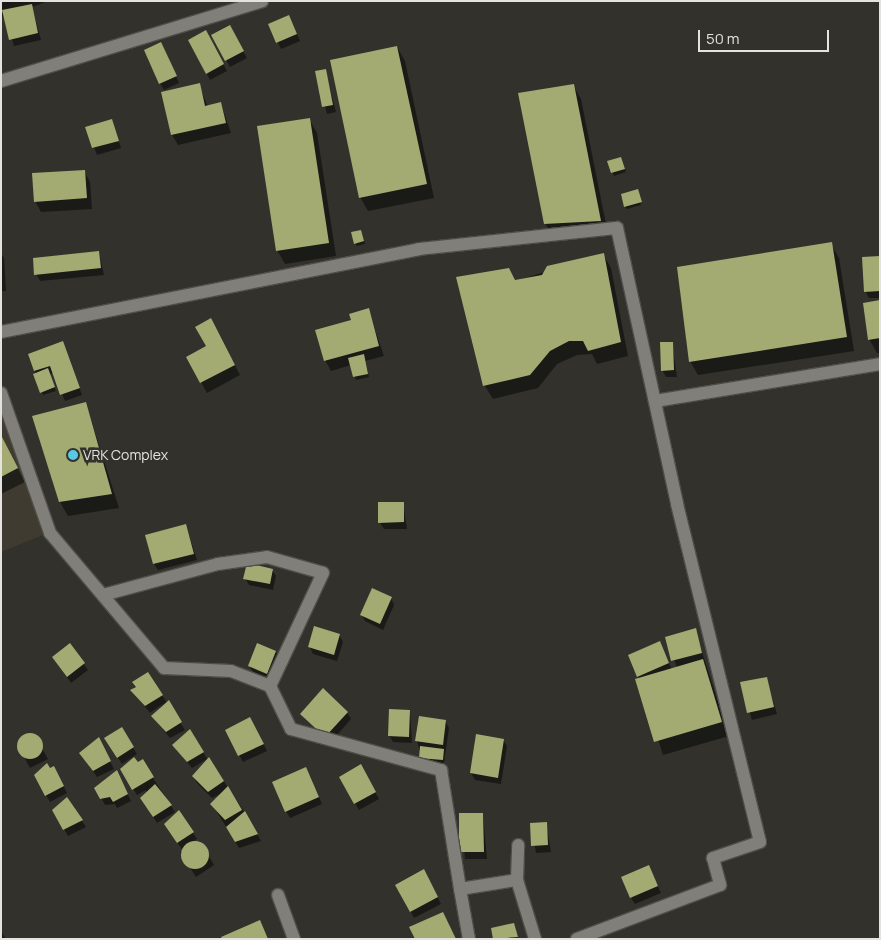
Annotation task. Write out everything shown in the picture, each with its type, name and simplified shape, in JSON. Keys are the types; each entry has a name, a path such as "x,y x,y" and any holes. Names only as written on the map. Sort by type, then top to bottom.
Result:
{"street":[{"path":"1,81 262,1"},
{"path":"1,332 420,249 617,228 654,400 760,842 713,858 720,885 577,939"},
{"path":"654,400 880,364"},
{"path":"1,393 50,533 164,668 231,671 270,686 291,729 441,770 469,939"},
{"path":"103,594 218,564 267,557 323,573 270,686"},
{"path":"518,845 517,880 535,939"},
{"path":"460,889 517,880"},
{"path":"278,895 294,939"}],"shaded area":[{"path":"1,403 43,535 1,552"}],"building":[{"path":"32,4 38,33 9,40 2,10"},
{"path":"289,15 297,34 276,43 268,24"},
{"path":"230,25 244,51 225,61 211,35"},
{"path":"206,30 224,64 206,74 188,40"},
{"path":"161,42 177,76 159,84 144,50"},
{"path":"397,46 427,184 359,198 330,60"},
{"path":"326,69 333,105 322,107 315,71"},
{"path":"200,83 205,106 221,102 226,123 171,135 161,92"},
{"path":"574,84 601,221 544,224 518,93"},
{"path":"310,118 329,243 276,251 257,126"},
{"path":"112,119 119,141 92,148 85,127"},
{"path":"621,157 625,169 611,173 607,161"},
{"path":"85,170 87,198 34,202 32,173"},
{"path":"638,189 642,202 624,207 621,194"},
{"path":"361,230 364,241 354,244 351,232"},
{"path":"832,242 847,337 689,362 677,267"},
{"path":"99,251 101,268 34,275 33,258"},
{"path":"604,253 621,342 588,351 583,341 569,341 550,351 530,375 483,386 456,277 509,268 515,280 542,275 547,266"},
{"path":"880,256 880,291 864,292 862,257"},
{"path":"880,300 880,338 868,340 863,303"},
{"path":"369,308 379,346 324,361 315,330 351,320 349,314"},
{"path":"211,318 235,365 200,383 186,357 206,346 195,327"},
{"path":"63,341 80,388 60,395 50,366 34,371 28,354"},
{"path":"660,342 673,342 674,370 661,371"},
{"path":"364,354 368,374 353,377 348,358"},
{"path":"48,368 55,387 40,393 33,374"},
{"name":"VRK Complex","path":"86,402 112,494 59,502 32,416"},
{"path":"1,435 18,468 1,477"},
{"path":"378,502 404,502 404,522 378,523"},
{"path":"186,524 194,554 153,564 145,535"},
{"path":"247,563 273,569 270,584 243,579"},
{"path":"372,588 392,597 380,624 360,615"},
{"path":"314,626 340,634 334,655 308,647"},
{"path":"696,628 702,653 671,661 665,637"},
{"path":"660,641 669,663 637,677 628,655"},
{"path":"70,643 85,663 67,677 52,657"},
{"path":"257,643 276,651 267,674 248,666"},
{"path":"703,659 722,722 654,742 635,679"},
{"path":"148,672 163,695 145,706 130,690 136,687 132,682"},
{"path":"767,677 774,707 747,713 740,682"},
{"path":"323,688 348,712 325,737 300,714"},
{"path":"169,700 182,722 166,732 151,716"},
{"path":"389,709 410,710 409,737 388,736"},
{"path":"419,716 446,720 443,745 415,741"},
{"path":"250,717 264,744 238,756 225,730"},
{"path":"122,727 134,747 117,758 104,738"},
{"path":"190,729 204,752 187,762 172,745"},
{"path":"30,733 39,737 43,746 39,755 30,759 21,755 17,746 21,737"},
{"path":"476,734 504,739 498,778 470,773"},
{"path":"99,737 111,761 93,771 79,753"},
{"path":"420,746 444,749 443,760 419,758"},
{"path":"134,757 138,762 143,759 154,777 132,790 120,769"},
{"path":"209,757 224,781 208,792 192,776"},
{"path":"47,763 50,768 54,766 64,786 45,796 34,775"},
{"path":"361,764 376,792 354,804 339,777"},
{"path":"306,767 319,797 285,812 272,782"},
{"path":"117,770 128,794 113,802 110,797 100,799 94,788"},
{"path":"155,784 172,805 153,817 140,798"},
{"path":"228,786 242,810 225,820 210,804"},
{"path":"67,797 83,820 63,830 52,810"},
{"path":"179,810 194,832 177,843 164,824"},
{"path":"245,811 258,834 235,842 226,827"},
{"path":"459,813 483,813 484,852 459,852"},
{"path":"547,822 548,845 531,846 530,823"},
{"path":"195,841 205,845 209,855 205,865 195,869 185,865 181,855 185,845"},
{"path":"649,865 658,886 630,898 621,877"},
{"path":"424,869 438,897 410,912 395,885"},
{"path":"443,912 456,939 415,939 409,927"},
{"path":"260,920 268,939 222,939 221,937"},
{"path":"514,923 518,937 493,939 491,928"}],"place":[{"name":"VRK Complex","path":"73,455"}]}
